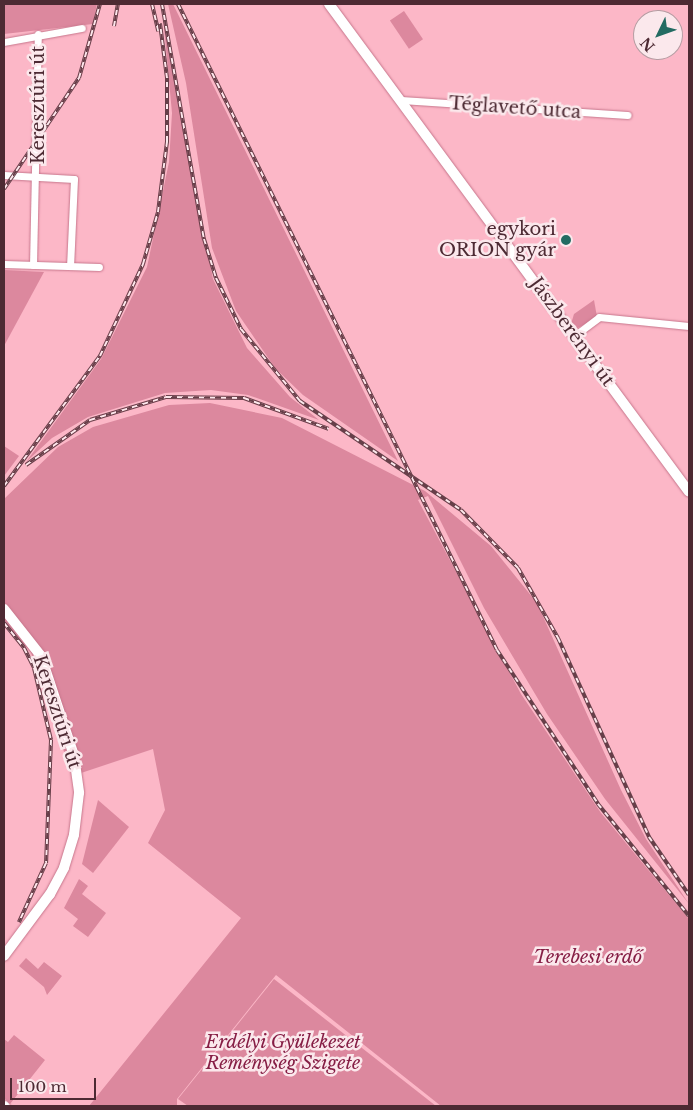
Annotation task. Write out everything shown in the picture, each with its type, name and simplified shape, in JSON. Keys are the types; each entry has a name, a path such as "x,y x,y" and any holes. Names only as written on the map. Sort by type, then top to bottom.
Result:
{"main road":[{"name":"Jászberényi út","path":"329,4 689,492"},
{"name":"Keresztúri út","path":"4,609 41,656 74,756 79,793 74,835 64,868 50,894 4,956"}],"street":[{"name":"Keresztúri út","path":"4,42 38,34 82,28"},
{"name":"Keresztúri út","path":"33,265 38,177 34,147 38,34"},
{"name":"Téglavető utca","path":"401,100 628,115"},
{"name":"Keresztúri út","path":"4,176 74,178 70,266"},
{"path":"4,264 99,267"},
{"path":"574,336 599,317 689,326"}],"green space":[{"path":"4,4 97,4 93,24 4,34"},
{"path":"168,4 173,4 398,461 303,395 275,368 236,311 212,248 186,83"},
{"path":"404,11 423,39 409,49 390,21"},
{"path":"163,17 213,279 247,348 290,397 319,420 248,395 211,390 165,393 88,417 52,438 26,462 101,359 147,267 169,162 172,113"},
{"path":"4,270 44,272 4,346"},
{"path":"594,300 597,317 576,329 571,324 574,314"},
{"name":"Terebesi erdő","path":"210,403 282,418 425,491 491,546 537,603 621,790 646,839 689,904 605,799 547,714 484,608 428,496 418,500 521,694 601,813 689,919 689,1106 441,1106 276,975 177,1099 177,1106 89,1106 241,918 148,843 165,810 153,749 72,776 31,652 4,623 4,499 58,447 93,427 169,405"},
{"path":"4,446 19,456 4,476"},
{"path":"98,800 129,827 93,873 82,864"},
{"path":"79,879 88,886 82,894 106,913 88,937 73,926 78,919 64,908"},
{"path":"26,958 38,969 44,962 62,976 47,995 44,987 19,966"},
{"name":"Erdélyi Gyülekezet Reménység Szigete","path":"274,979 436,1106 188,1106 178,1099"},
{"path":"14,1035 45,1060 10,1104 4,1098 4,1039 8,1042"}],"railway":[{"path":"4,189 79,78 100,4"},
{"path":"114,26 118,4"},
{"path":"152,4 158,31"},
{"path":"162,4 204,239 216,278 241,329 300,401 461,510 518,568 558,638 649,837 689,895"},
{"path":"178,4 497,650 598,804 689,916"},
{"path":"4,486 100,356 143,264 158,212 167,142 167,78 160,23"},
{"path":"26,465 90,420 166,397 244,398 329,429"},
{"path":"4,623 24,648 34,668 51,740 46,863 19,922"}],"place":[{"name":"egykori ORION gyár","path":"566,240"}]}
